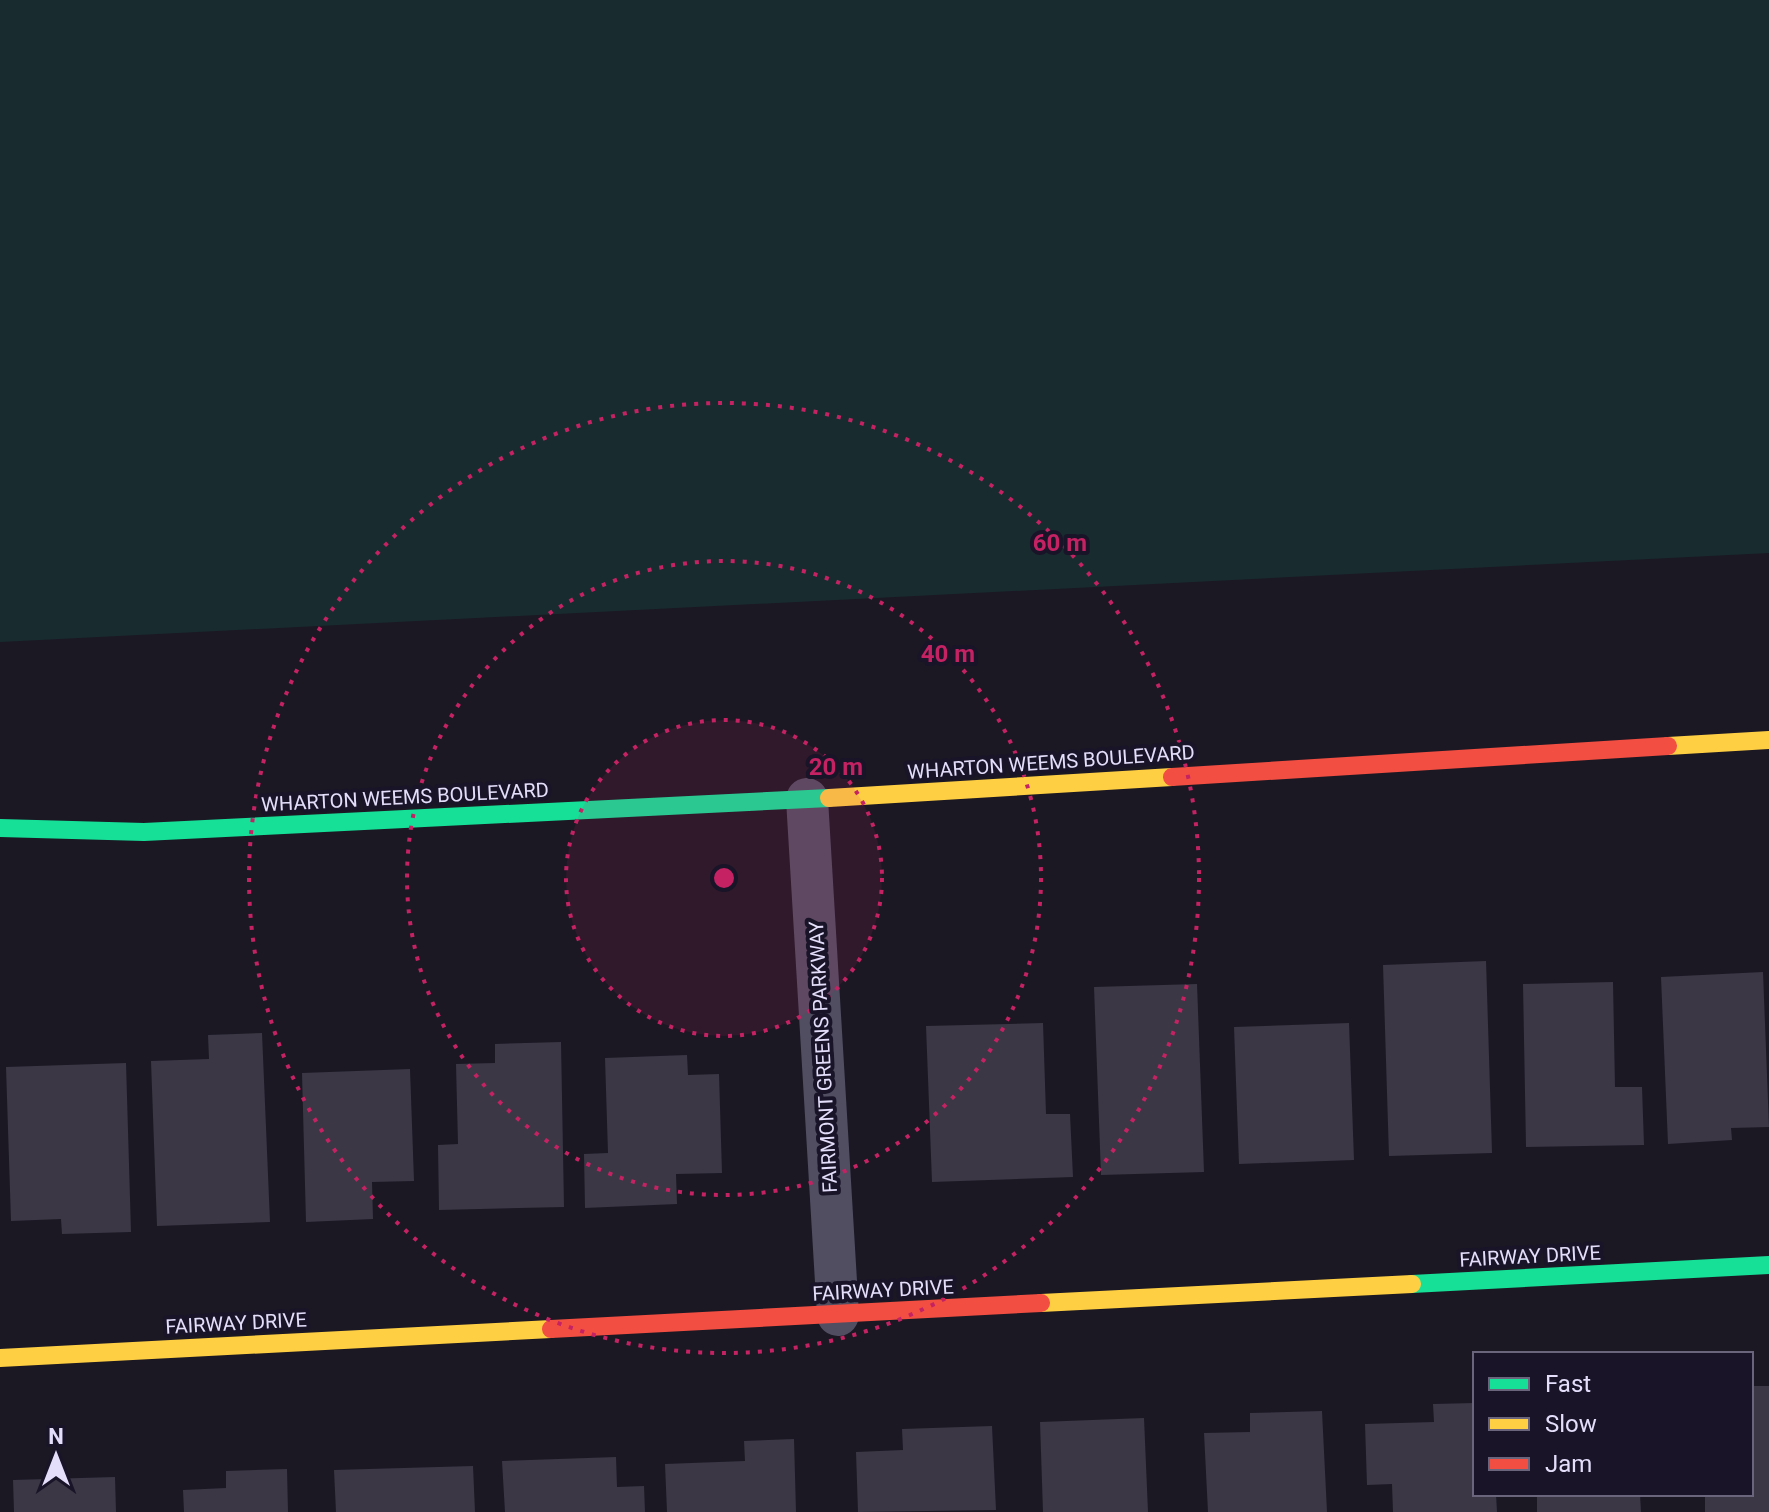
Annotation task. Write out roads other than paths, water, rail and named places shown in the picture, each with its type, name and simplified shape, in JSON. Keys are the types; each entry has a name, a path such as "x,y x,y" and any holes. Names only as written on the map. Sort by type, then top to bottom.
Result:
{"main road":[{"name":"WHARTON WEEMS BOULEVARD","path":"0,828 144,832 807,799 1769,740"},
{"name":"WHARTON WEEMS BOULEVARD","path":"29,849 144,832"},
{"name":"FAIRWAY DRIVE","path":"0,1358 1769,1265"}],"street":[{"name":"FAIRMONT GREENS PARKWAY","path":"807,799 838,1315"}]}
